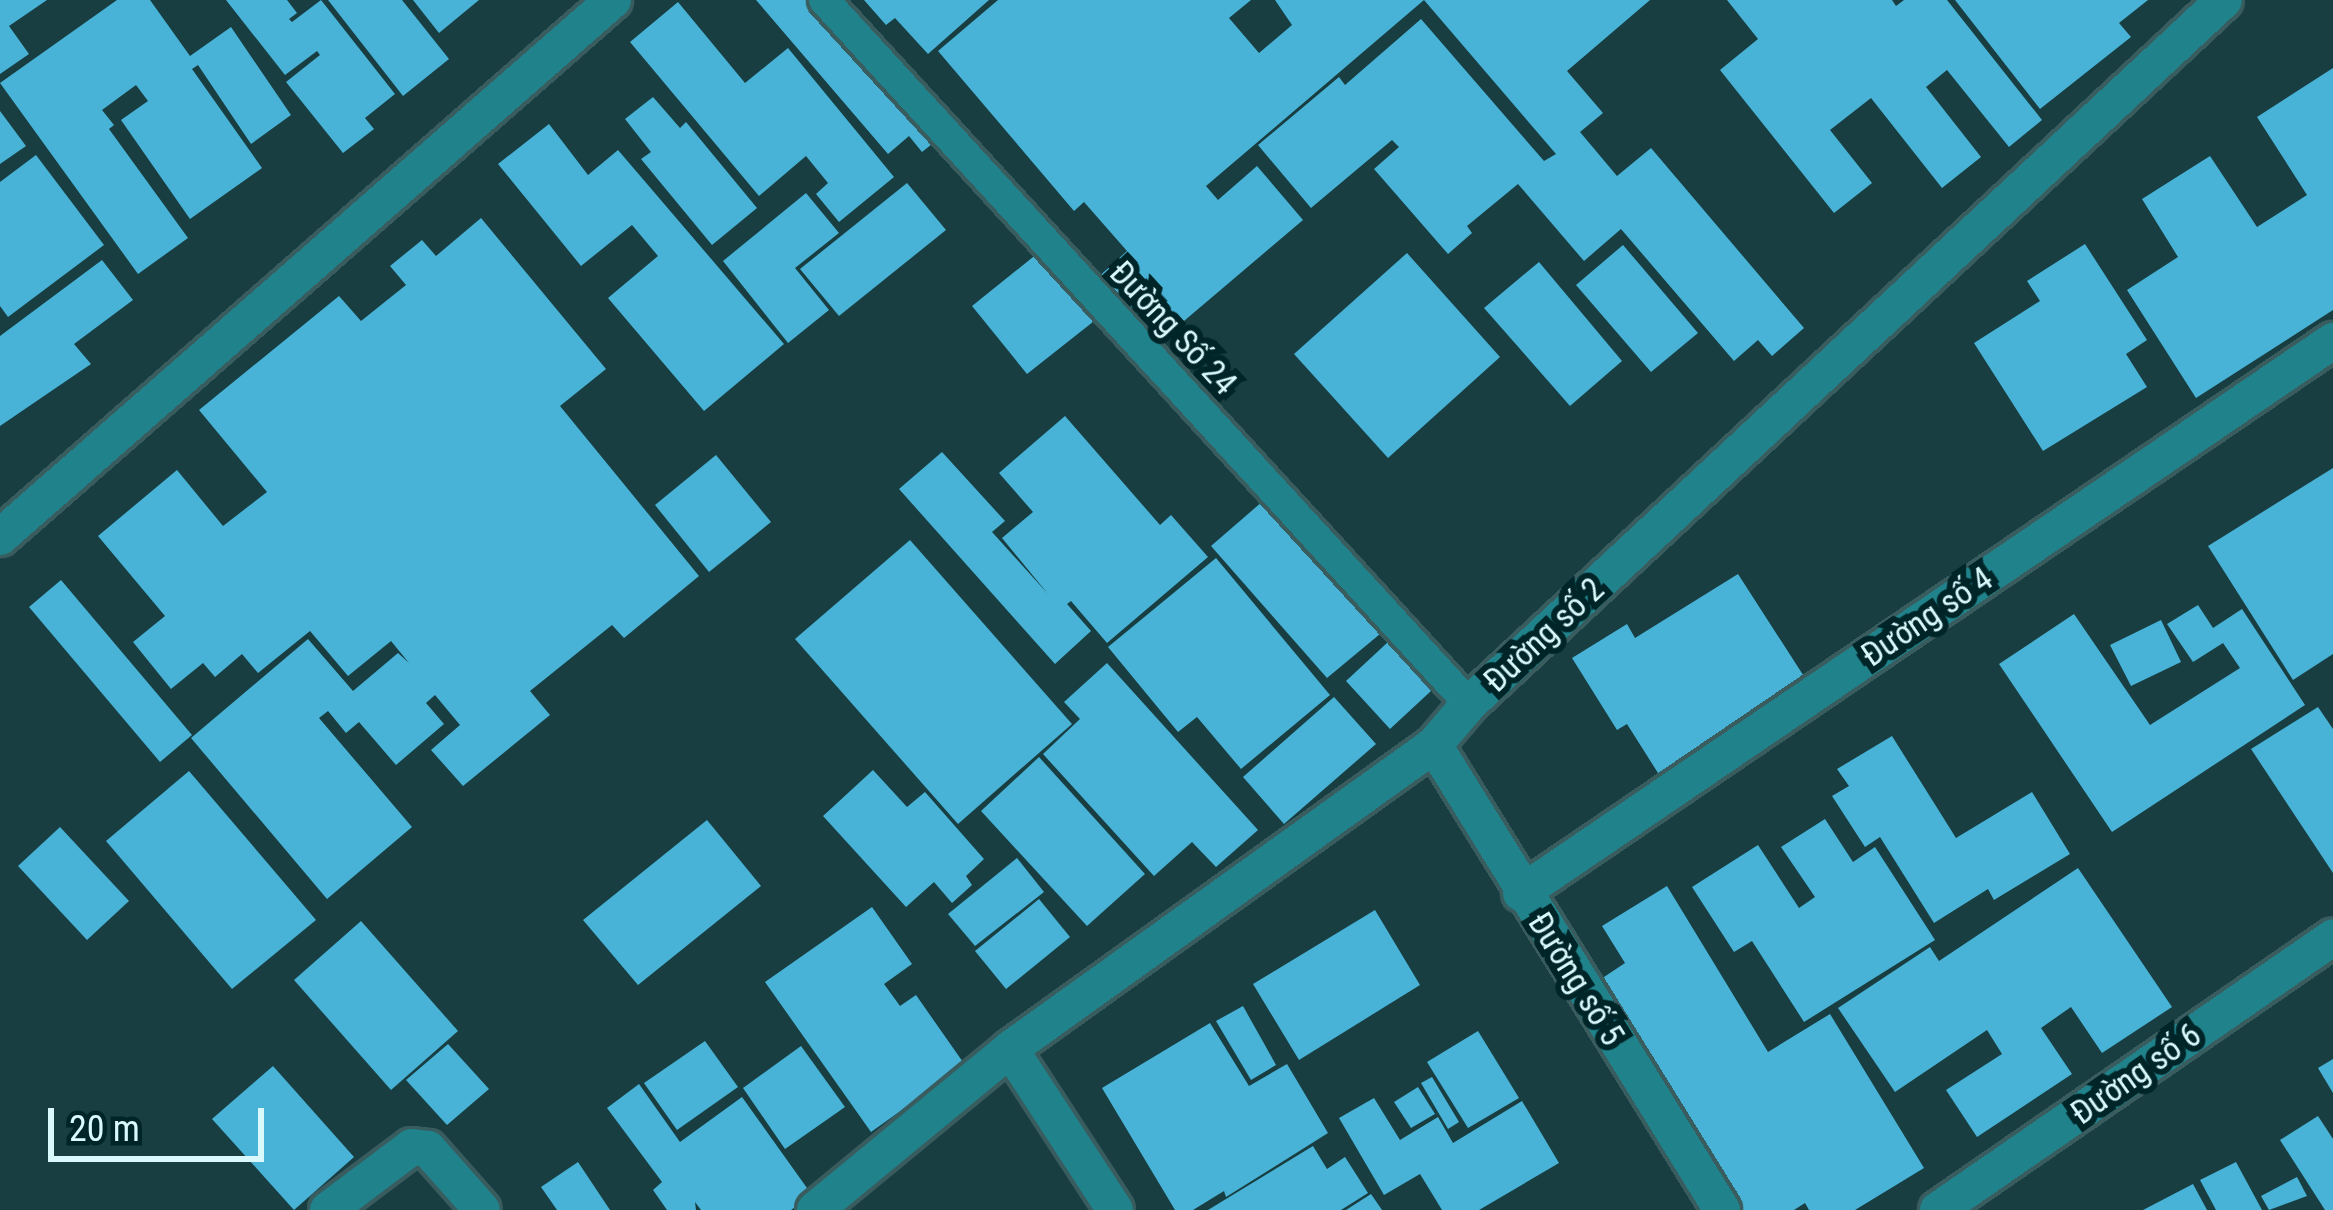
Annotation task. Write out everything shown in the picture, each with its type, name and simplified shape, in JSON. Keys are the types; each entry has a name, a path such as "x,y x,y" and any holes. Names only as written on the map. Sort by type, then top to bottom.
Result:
{"street":[{"path":"0,537 614,0"},
{"name":"Đường số 2","path":"815,1210 1010,1049 1434,745 1469,704 2224,0"},
{"name":"Đường số 4","path":"1521,892 2333,341"},
{"name":"Đường số 5","path":"1434,745 1722,1210"},
{"name":"Đường số 6","path":"1938,1210 2333,938"},
{"path":"1010,1049 1115,1210"},
{"path":"328,1210 412,1147 428,1149 482,1210"}],"lane":[{"name":"Đường Số 24","path":"824,0 1469,704"}],"building":[{"path":"0,0 47,0 9,26 29,54 0,74"},
{"path":"117,0 150,0 190,56 231,27 291,115 251,144 198,65 192,69 262,168 190,219 121,120 148,101 136,85 102,110 114,125 109,129 188,238 138,274 0,83"},
{"path":"226,0 287,0 297,13 289,19 292,22 321,0 395,94 365,118 374,129 343,153 286,82 320,55 317,51 285,75"},
{"path":"328,0 402,0 449,59 403,96"},
{"path":"413,0 479,0 439,33"},
{"path":"756,0 835,0 947,132 922,152 909,136 888,154"},
{"path":"864,0 989,0 928,54 895,18 886,25"},
{"path":"998,0 1251,0 1229,18 1259,53 1292,25 1275,0 1424,0 1206,186 1218,200 1257,166 1303,220 1151,349 1094,281 1127,251 1084,202 1074,211 938,51"},
{"path":"1424,0 1650,0 1567,71 1603,113 1580,132 1617,176 1651,148 1804,328 1772,356 1758,340 1734,361 1621,229 1584,261 1518,184 1467,226 1472,233 1448,254 1374,169 1399,147 1392,140 1311,208 1258,145 1339,77 1345,85 1421,19 1544,161 1556,154"},
{"path":"1727,0 1892,0 1896,6 1904,0 1947,0 2042,120 2009,147 1947,70 1926,87 1981,157 1942,188 1871,98 1830,130 1872,183 1834,213 1720,70 1758,39"},
{"path":"1955,0 2148,0 2119,23 2131,37 2040,109"},
{"path":"678,2 745,83 788,48 894,177 839,222 816,194 828,183 806,156 759,196 630,42"},
{"path":"2333,68 2333,310 2196,398 2127,290 2178,257 2142,199 2210,156 2257,227 2307,195 2257,117"},
{"path":"653,97 680,128 686,122 757,208 712,245 641,159 651,152 625,119"},
{"path":"0,111 26,146 0,164"},
{"path":"549,124 588,175 618,150 784,344 704,411 608,298 658,256 632,225 581,266 498,164"},
{"path":"36,155 104,245 8,317 0,306 0,182"},
{"path":"907,183 946,230 839,316 800,269"},
{"path":"806,193 839,233 795,268 829,310 788,343 723,261"},
{"path":"481,218 606,369 560,406 699,576 624,638 612,625 530,691 550,715 463,786 431,750 460,725 435,695 426,703 444,724 396,765 359,722 346,733 328,711 319,718 412,827 327,899 191,738 308,639 353,691 398,653 409,663 391,641 348,676 310,631 258,673 242,654 215,677 203,663 171,689 133,642 165,616 98,536 177,470 223,526 267,492 199,410 339,296 361,321 406,285 390,266 422,240 436,256"},
{"path":"2085,244 2147,340 2126,354 2147,387 2043,451 1974,343 2040,301 2027,281"},
{"path":"1048,245 1103,314 1027,374 972,306"},
{"path":"1623,245 1698,333 1651,372 1576,285"},
{"path":"1407,253 1500,357 1388,458 1294,354"},
{"path":"102,260 133,300 74,344 91,364 0,426 0,336"},
{"path":"1539,262 1622,361 1570,406 1484,308"},
{"path":"1065,416 1160,525 1171,515 1208,557 1107,643 1071,601 1067,604 1091,631 1055,664 899,489 942,452 1005,521 992,532 1048,594 1002,538 1033,512 999,473"},
{"path":"716,455 771,522 709,572 655,505"},
{"path":"2333,468 2333,654 2293,680 2208,546"},
{"path":"1263,501 1380,634 1327,678 1211,546"},
{"path":"910,540 1072,724 958,824 795,639"},
{"path":"1216,558 1330,695 1241,769 1197,717 1178,732 1108,647"},
{"path":"1738,574 1807,681 1658,773 1627,724 1617,730 1572,658 1627,624 1635,638"},
{"path":"61,580 192,735 160,762 29,607"},
{"path":"2198,605 2213,628 2242,609 2305,705 2112,832 1999,664 2074,614 2150,725 2240,668 2223,643 2193,662 2167,624"},
{"path":"2161,620 2181,662 2131,686 2110,645"},
{"path":"1388,642 1431,691 1390,729 1346,681"},
{"path":"1107,663 1258,830 1216,867 1192,842 1154,876 1043,754 1080,719 1064,702"},
{"path":"1334,697 1376,744 1284,824 1243,777"},
{"path":"2318,707 2333,729 2333,873 2251,749"},
{"path":"1892,736 1956,838 2032,792 2070,854 1994,900 1988,889 1934,923 1880,837 1865,847 1832,796 1849,786 1837,769"},
{"path":"1039,757 1145,874 1087,926 981,811"},
{"path":"873,770 907,807 925,792 984,859 966,876 972,885 952,903 934,882 906,907 823,816"},
{"path":"189,771 316,920 232,989 106,841"},
{"path":"1825,819 1853,862 1875,847 1935,940 1804,1022 1752,941 1734,952 1692,887 1758,845 1799,908 1815,897 1781,847"},
{"path":"707,820 761,886 638,985 583,920"},
{"path":"60,827 129,901 87,940 18,866"},
{"path":"1017,858 1044,892 975,946 948,914"},
{"path":"2078,868 2172,1007 2102,1053 2071,1007 2041,1028 2072,1074 1977,1137 1946,1090 2002,1054 1987,1030 1895,1092 1838,1008 1930,947 1939,961"},
{"path":"1667,886 1768,1052 1830,1014 1924,1168 1855,1210 1809,1210 1805,1203 1794,1210 1736,1210 1598,981 1625,963 1602,926"},
{"path":"1039,899 1070,937 1006,989 975,951"},
{"path":"872,907 912,964 884,984 900,1006 916,995 965,1065 871,1132 765,982"},
{"path":"1375,910 1420,985 1299,1060 1253,984"},
{"path":"361,921 458,1031 391,1090 294,980"},
{"path":"1243,1006 1276,1065 1251,1080 1216,1021"},
{"path":"1210,1023 1249,1086 1287,1064 1328,1133 1226,1197 1224,1191 1193,1210 1175,1210 1102,1088"},
{"path":"1478,1031 1519,1098 1468,1128 1427,1062"},
{"path":"705,1041 738,1087 677,1130 644,1083"},
{"path":"448,1044 489,1089 447,1125 406,1080"},
{"path":"801,1046 845,1107 785,1149 743,1088"},
{"path":"2333,1059 2333,1093 2318,1068"},
{"path":"273,1066 354,1157 294,1210 212,1119"},
{"path":"1432,1077 1459,1122 1448,1129 1421,1083"},
{"path":"639,1084 680,1142 742,1097 812,1195 791,1210 701,1210 695,1202 696,1210 667,1210 653,1190 662,1182 607,1108"},
{"path":"1418,1087 1435,1114 1411,1128 1394,1102"},
{"path":"1374,1098 1400,1140 1438,1117 1453,1143 1522,1101 1559,1163 1479,1210 1442,1210 1420,1174 1384,1195 1339,1118"},
{"path":"2318,1116 2333,1139 2333,1210 2325,1210 2280,1140"},
{"path":"1313,1146 1327,1169 1345,1157 1368,1193 1341,1210 1208,1210"},
{"path":"578,1162 610,1210 557,1210 541,1187"},
{"path":"2236,1162 2262,1210 2216,1210 2200,1180"},
{"path":"2297,1177 2307,1196 2269,1210 2261,1196"},
{"path":"2193,1184 2207,1210 2143,1210"},
{"path":"1371,1194 1382,1210 1346,1210"}]}
